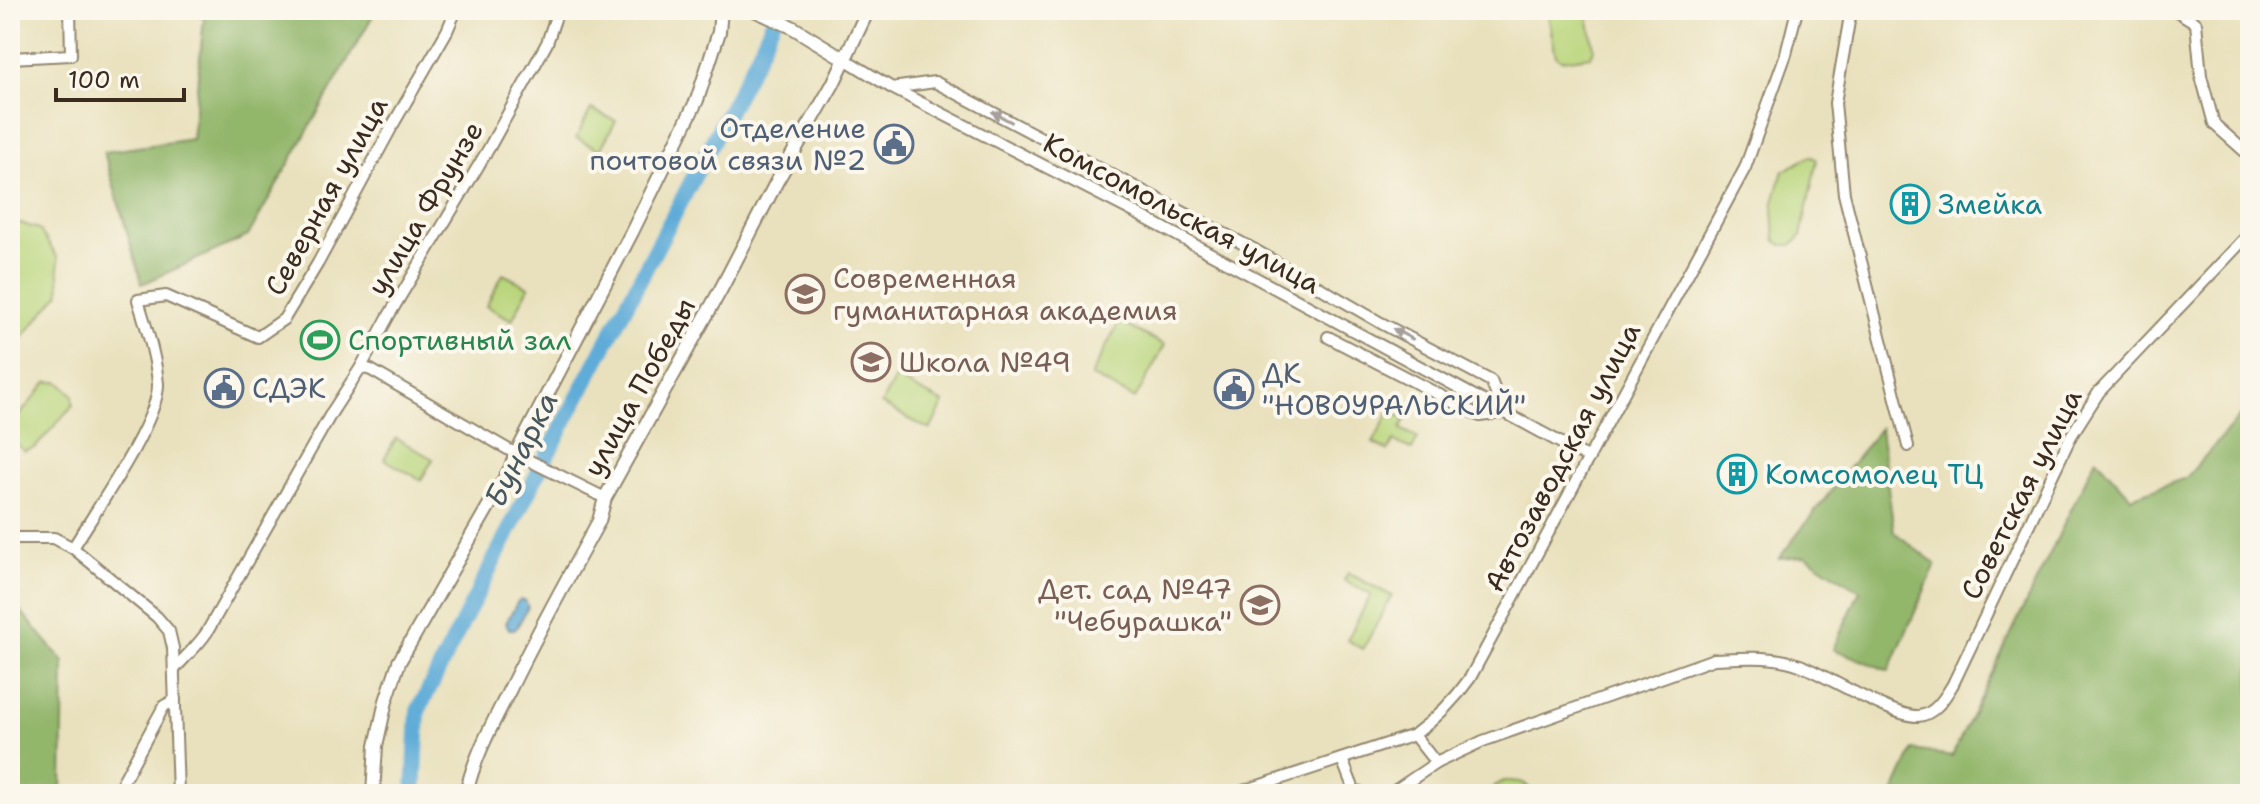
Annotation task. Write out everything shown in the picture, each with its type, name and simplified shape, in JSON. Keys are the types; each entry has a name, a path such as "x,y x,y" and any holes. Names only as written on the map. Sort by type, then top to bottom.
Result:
{"main road":[{"path":"373,794 376,746 399,662 510,469 631,234 697,100 719,32 721,10"},
{"name":"улица Победы","path":"466,794 484,741 529,649 599,521 605,498 833,84 868,10"},
{"name":"Комсомольская улица","path":"757,11 792,27 843,58"}],"street":[{"path":"10,58 71,55 70,10"},
{"name":"Северная улица","path":"73,548 137,443 154,408 158,385 138,300 166,296 258,337 284,319 318,263 456,10"},
{"name":"улица Фрунзе","path":"174,670 207,632 324,425 489,148 547,43 558,10"},
{"name":"Автозаводская улица","path":"1234,794 1414,735 1456,698 1470,678 1745,168 1786,54 1797,10"},
{"path":"1851,10 1835,103 1839,162 1844,194 1908,446"},
{"path":"1971,10 2033,10"},
{"path":"2175,10 2196,23 2201,76 2214,124 2250,156"},
{"name":"Комсомольская улица","path":"843,58 892,88 1132,211 1589,458"},
{"path":"892,88 935,82 1255,250 1381,323 1491,381 1504,413 1480,416 1328,337"},
{"name":"Советская улица","path":"1436,763 1483,741 1714,659 1754,657 1789,662 1897,711 1919,716 1929,712 1941,703 1953,684 2071,436 2099,392 2250,233"},
{"path":"361,367 379,374 516,454 605,498"},
{"path":"10,538 54,538 73,548 157,617 169,631 173,648 178,794"},
{"path":"173,648 186,655"},
{"path":"116,794 164,706 175,700"},
{"path":"1390,794 1436,763 1414,735"},
{"path":"1342,759 1355,792 1366,794"}],"green space":[{"path":"179,10 376,10 248,236 142,284 104,152 192,139 204,17"},
{"path":"1547,10 1587,10 1594,49 1591,56 1561,60 1556,56"},
{"path":"591,109 616,121 600,150 576,138"},
{"path":"1811,156 1817,160 1801,236 1792,245 1782,245 1775,240 1773,206 1783,171"},
{"path":"10,220 39,229 58,258 60,293 10,352"},
{"path":"503,274 529,287 512,320 486,306"},
{"path":"1119,322 1165,345 1135,399 1091,376"},
{"path":"895,378 944,403 930,430 881,404"},
{"path":"47,382 59,382 73,395 73,405 35,448 24,451 12,440 10,426"},
{"path":"2250,405 2250,794 1893,794 1913,750 1952,756 2096,458 2131,497 2186,478"},
{"path":"1390,411 1405,419 1401,429 1418,438 1412,450 1394,441 1388,451 1373,443"},
{"path":"1880,428 1894,532 1936,564 1889,671 1833,649 1860,591 1806,556 1779,558"},
{"path":"396,438 433,459 421,480 384,459"},
{"path":"1348,573 1392,596 1363,649 1347,640 1371,595 1344,580"},
{"path":"10,604 15,604 64,662 62,792 59,794 10,794"},
{"path":"1504,781 1524,784 1532,794 1488,794"}],"water":[{"path":"525,600 528,607 516,629 509,629 506,623 518,601"}],"waterway":[{"name":"Бунарка","path":"414,794 418,711 541,467 756,59 778,10"}],"place":[{"name":"Отделение почтовой связи №2","path":"894,144"},
{"name":"Змейка","path":"1910,204"},
{"name":"Современная гуманитарная академия","path":"805,294"},
{"name":"Спортивный зал","path":"320,340"},
{"name":"Школа №49","path":"871,362"},
{"name":"СДЭК","path":"224,388"},
{"name":"ДК \"НОВОУРАЛЬСКИЙ\"","path":"1234,389"},
{"name":"Комсомолец ТЦ","path":"1737,474"},
{"name":"Дет. сад №47 \"Чебурашка\"","path":"1260,605"}]}
